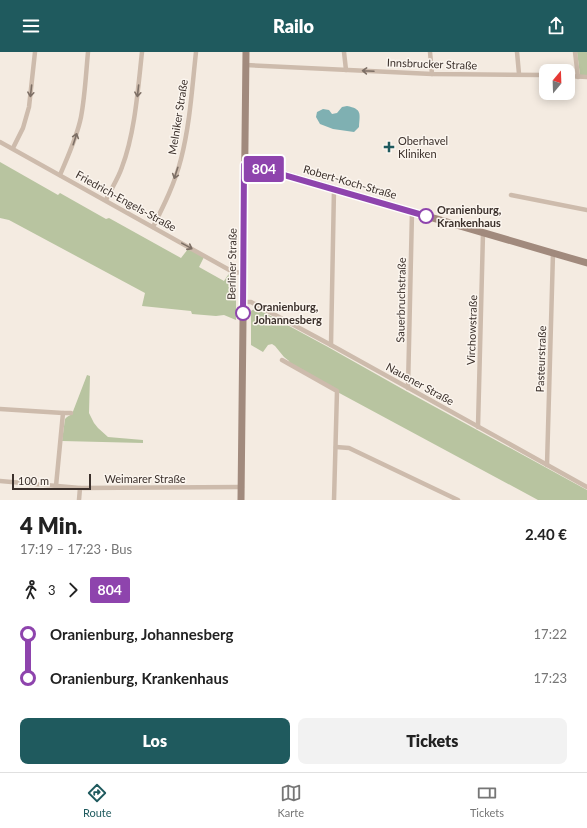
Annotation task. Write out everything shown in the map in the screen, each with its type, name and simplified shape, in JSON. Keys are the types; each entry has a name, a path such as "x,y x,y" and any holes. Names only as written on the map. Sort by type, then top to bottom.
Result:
{"main road":[{"name":"Berliner Straße","path":"241,500 246,52"},
{"name":"Robert-Koch-Straße","path":"244,165 253,166 334,189 587,263"}],"street":[{"path":"13,148 23,128 29,106 35,52"},
{"path":"60,175 74,142 81,117 88,52"},
{"path":"106,200 122,167 130,139 142,52"},
{"name":"Melniker Straße","path":"153,227 169,194 181,160 188,125 196,52"},
{"path":"344,52 346,70"},
{"path":"430,52 432,74"},
{"path":"516,52 519,74"},
{"path":"575,52 578,77"},
{"name":"Innsbrucker Straße","path":"246,65 432,74 519,74 539,75"},
{"path":"575,77 587,77"},
{"name":"Friedrich-Engels-Straße","path":"0,142 233,272 244,273"},
{"path":"331,345 334,189"},
{"path":"511,195 587,210"},
{"name":"Sauerbruchstraße","path":"408,388 412,212"},
{"name":"Virchowstraße","path":"478,427 483,233"},
{"name":"Pasteurstraße","path":"547,465 553,253"},
{"name":"Nauener Straße","path":"243,302 251,302 587,486"},
{"path":"282,360 337,391 334,500"},
{"path":"0,409 71,413"},
{"path":"56,486 63,412"},
{"path":"336,447 349,448 458,500"},
{"name":"Weimarer Straße","path":"0,481 80,488 242,487"},
{"path":"79,500 80,488"}],"green space":[{"path":"577,52 587,52 587,75 580,75"},
{"path":"0,162 58,195 60,193 106,219 109,218 181,258 188,249 204,257 199,267 224,281 230,272 235,275 236,320 224,315 216,316 192,314 191,311 142,306 145,293 9,220 0,218"},
{"path":"256,308 587,490 587,500 538,500 291,367 289,361 272,344 268,345 263,352 251,345 251,311"},
{"path":"87,375 90,376 89,413 98,428 108,437 143,440 143,443 62,441 65,419 72,414"}],"water":[{"path":"347,106 358,110 360,115 359,127 354,132 333,129 320,124 316,117 317,112 323,109 329,110 332,114 337,113 342,107"}],"bus line":[{"name":"804","path":"243,313 244,165 253,166 426,216"}],"place":[{"name":"Oberhavel Kliniken","path":"389,147"},
{"name":"Oranienburg, Krankenhaus","path":"426,216"},
{"name":"Oranienburg, Johannesberg","path":"243,313"}]}
